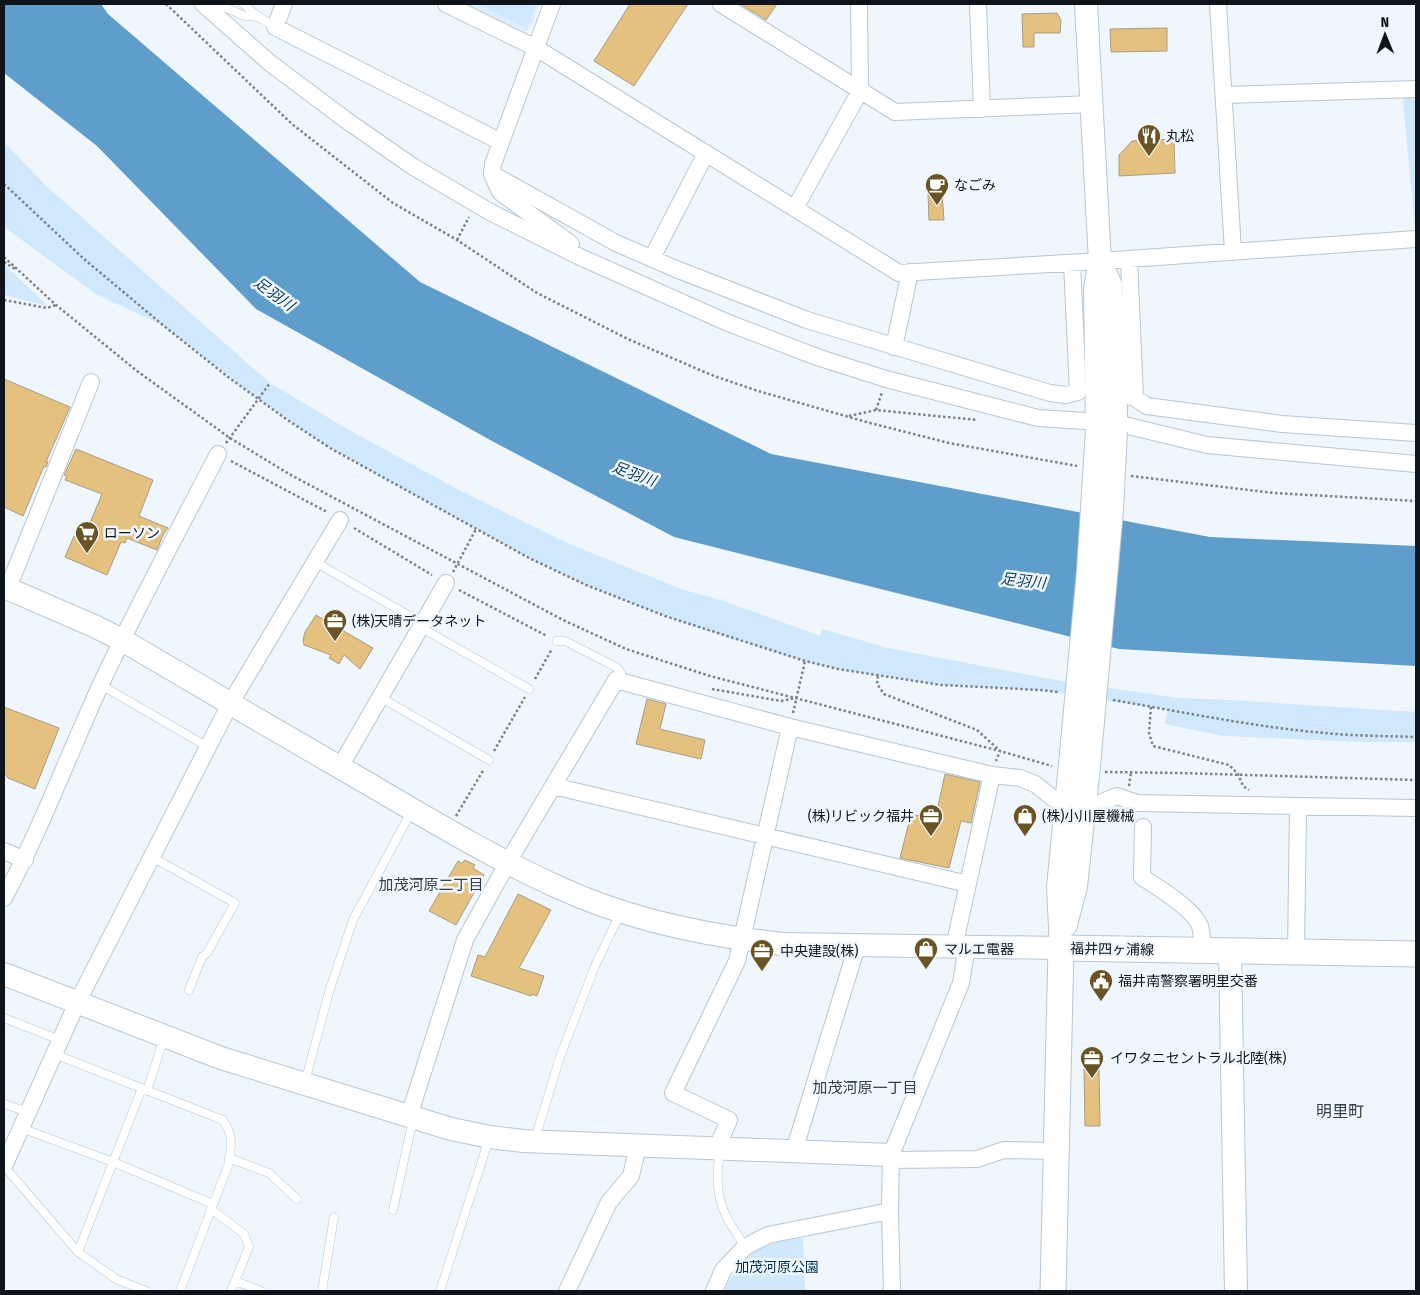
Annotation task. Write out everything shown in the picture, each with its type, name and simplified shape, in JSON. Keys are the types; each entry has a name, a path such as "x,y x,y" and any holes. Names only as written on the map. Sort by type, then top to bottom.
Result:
{"main road":[{"name":"福井四ヶ浦線","path":"1053,1291 1061,948 1416,954"}],"street":[{"path":"203,4 270,63 346,120 412,166 490,212 578,256 726,322 816,357 886,379 1038,418 1107,426 1207,445 1416,464"},
{"path":"284,4 275,27 501,142"},
{"path":"446,4 536,48 899,273 1416,239"},
{"path":"552,4 493,164 492,174 500,192 571,244 578,256"},
{"path":"721,4 895,112 1092,104"},
{"path":"794,208 860,91 859,4"},
{"path":"978,4 982,109"},
{"path":"91,382 5,588 122,640 448,830 508,862 560,888 622,911 679,927 742,940 784,944 1061,948 1076,886 1078,768 1112,510 1095,290 1100,261 1086,4"},
{"path":"1218,4 1233,251"},
{"path":"1224,95 1416,90"},
{"path":"652,258 706,153"},
{"path":"492,174 616,242 807,320 1050,393 1066,395 1078,392 1072,263"},
{"path":"1129,259 1133,397 1148,406 1282,424 1416,433"},
{"path":"894,347 910,272"},
{"path":"4,898 25,860 122,640 218,454"},
{"path":"4,1166 77,1003 230,704 340,520"},
{"path":"340,767 446,583"},
{"path":"411,1117 465,940 508,862 616,680 790,727 992,775 1020,778 1035,784 1054,799"},
{"path":"718,1148 729,1120 673,1093 737,961 790,727"},
{"path":"892,1291 891,1158 961,983 961,947 968,884 992,775"},
{"path":"553,786 968,884"},
{"path":"1100,803 1117,796 1137,803 1416,808"},
{"path":"1296,952 1298,806"},
{"path":"1143,827 1142,877 1174,898 1192,914 1200,925 1203,950"},
{"path":"4,851 25,860"},
{"path":"794,1152 857,946"},
{"path":"1230,951 1236,1291"},
{"path":"4,974 221,1058 451,1129 490,1137 534,1141 718,1148 891,1158 977,1159 1004,1150 1057,1151"},
{"path":"574,1287 610,1202 631,1176 638,1145"},
{"path":"714,1291 723,1270 745,1247 768,1235 890,1211"}],"lane":[{"path":"217,4 245,16 259,17"},
{"path":"243,4 275,27"},
{"path":"315,562 529,689"},
{"path":"557,641 565,640 616,667 621,673 616,680"},
{"path":"101,685 208,747"},
{"path":"380,697 489,760"},
{"path":"305,1084 330,992 353,920 412,809"},
{"path":"152,857 235,903 207,953 202,957 189,990"},
{"path":"534,1141 560,1057 595,966 622,911"},
{"path":"4,1018 57,1047 144,1090 223,1120 230,1131 229,1158 180,1291"},
{"path":"78,1252 165,1036"},
{"path":"4,1104 28,1112"},
{"path":"392,1210 411,1117"},
{"path":"21,1128 113,1162 212,1207 244,1234 249,1247 231,1291"},
{"path":"440,1291 490,1137"},
{"path":"718,1148 719,1194 726,1216 745,1247"},
{"path":"229,1158 269,1173 297,1199"},
{"path":"4,1166 78,1252 116,1279 146,1291"},
{"path":"322,1291 334,1217"},
{"path":"234,1281 261,1291"}],"path":[{"path":"4,184 84,259 164,326 258,399 330,448 529,558 586,585 636,605 711,632 805,661 838,669 941,685 1064,693"},
{"path":"457,240 464,226"},
{"path":"4,257 56,305 137,371 230,438 290,474 563,620 626,649 710,676 1000,751 1078,768 1416,780"},
{"path":"4,262 21,272"},
{"path":"4,300 47,308 56,305"},
{"path":"230,438 270,383"},
{"path":"847,416 876,410 985,420"},
{"path":"218,454 340,520 446,583 557,641 448,830"},
{"path":"459,563 476,529"},
{"path":"797,697 805,661"},
{"path":"878,676 877,684 884,694 977,730 1000,751"},
{"path":"1108,700 1250,724 1306,731 1364,736 1416,737"},
{"path":"1151,707 1149,733 1153,746 1229,765 1238,774 1243,786 1249,790"}],"shaded area":[{"path":"467,4 539,4 531,27 525,32"}],"green space":[{"path":"477,4 536,4 527,28"},
{"path":"1416,89 1416,239 1402,90"},
{"path":"4,142 45,185 270,383 349,430 459,490 569,544 681,589 727,602 820,636 822,629 888,648 1061,681 1179,698 1416,712 1416,742 1360,742 1224,736 1165,724 1168,710 1040,690 941,685 838,669 805,661 711,632 586,585 529,558 330,448 258,399 164,326 96,294 4,227"},
{"path":"4,264 48,306 4,295"},
{"name":"加茂河原公園","path":"803,1238 805,1291 724,1291 738,1267 754,1252 776,1243"}],"water":[{"name":"足羽川","path":"4,4 101,4 108,14 420,282 771,454 1210,537 1416,546 1416,666 1119,649 674,537 492,441 256,309 97,146 4,73"}],"building":[{"path":"630,4 688,4 634,86 594,61"},
{"path":"740,4 777,4 766,20"},
{"path":"1057,13 1061,20 1060,33 1034,33 1034,47 1023,47 1022,14"},
{"path":"1167,28 1167,51 1111,52 1110,29"},
{"path":"1174,139 1175,173 1119,176 1119,155 1132,141"},
{"path":"942,193 944,220 929,220 928,194"},
{"path":"4,379 70,407 46,462 48,462 46,467 44,466 23,516 4,507"},
{"path":"76,449 153,480 139,516 168,528 157,550 127,538 125,543 121,542 107,575 65,557 74,536 83,540 102,494 65,480 67,476 64,475"},
{"path":"316,615 373,648 360,669 344,655 339,664 329,658 331,655 304,645 305,632"},
{"path":"647,699 666,704 660,729 705,740 701,759 636,744"},
{"path":"4,707 59,728 35,789 8,778 4,773"},
{"path":"945,774 980,782 971,823 961,821 949,868 900,858 911,814 935,820"},
{"path":"465,860 475,865 473,868 484,875 456,925 429,911 458,861 462,863"},
{"path":"518,894 551,910 519,968 544,976 537,996 532,994 531,996 471,976 478,955 485,957"},
{"path":"1084,1069 1099,1069 1100,1126 1085,1126"}],"place":[{"name":"丸松","path":"1149,157"},
{"name":"なごみ","path":"937,206"},
{"name":"ローソン","path":"87,554"},
{"name":"(株)天晴データネット","path":"335,642"},
{"name":"(株)リビック福井","path":"931,837"},
{"name":"(株)小川屋機械","path":"1025,837"},
{"name":"マルエ電器","path":"926,970"},
{"name":"中央建設(株)","path":"762,972"},
{"name":"福井南警察署明里交番","path":"1101,1002"},
{"name":"イワタニセントラル北陸(株)","path":"1092,1079"}],"district":[{"name":"加茂河原二丁目","path":"431,885"},
{"name":"加茂河原一丁目","path":"865,1088"},
{"name":"明里町","path":"1340,1111"}]}
